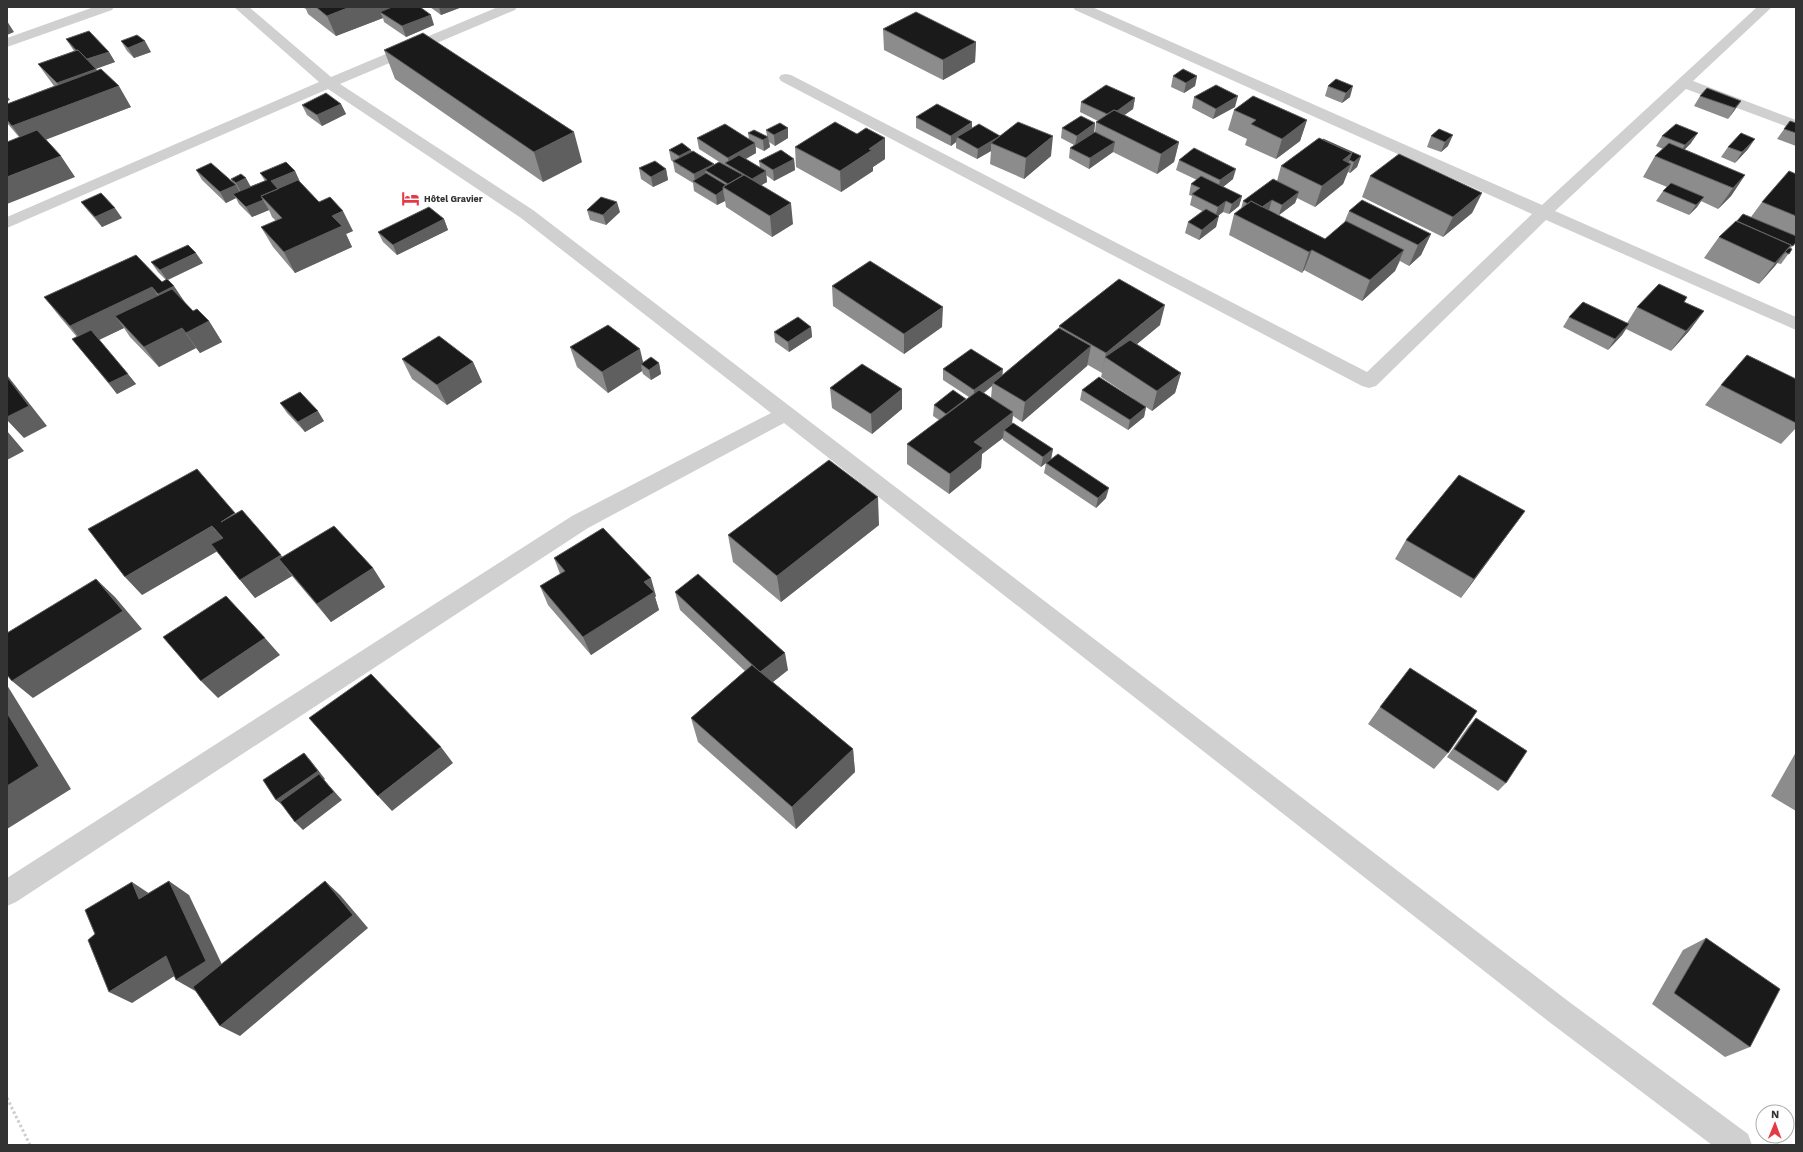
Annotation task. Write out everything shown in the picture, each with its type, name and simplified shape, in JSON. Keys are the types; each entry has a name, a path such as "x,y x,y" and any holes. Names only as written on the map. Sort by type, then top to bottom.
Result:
{"street":[{"path":"7,43 107,7"},
{"path":"241,7 329,83 527,214 1558,1011 1737,1145"},
{"path":"7,223 329,83 510,7"},
{"path":"1080,7 1796,324"},
{"path":"786,78 1369,381 1544,212 1765,7"},
{"path":"1684,83 1796,125"},
{"path":"7,893 580,522 785,414"}],"path":[{"path":"7,1098 30,1145"}],"building":[{"path":"316,7 350,7 327,16"},
{"path":"392,7 420,7 431,15 402,26 380,12"},
{"path":"916,12 976,42 943,60 883,29"},
{"path":"89,31 109,52 87,59 66,39"},
{"path":"423,33 574,132 534,152 384,50"},
{"path":"137,35 145,41 128,48 121,41"},
{"path":"78,50 96,69 57,83 38,64"},
{"path":"101,69 119,86 12,126 7,120 7,104"},
{"path":"1183,69 1197,76 1186,83 1173,76"},
{"path":"1336,79 1353,86 1346,93 1328,86"},
{"path":"1106,85 1135,98 1117,111 1114,110 1107,114 1081,102"},
{"path":"1216,85 1238,96 1216,109 1194,97"},
{"path":"1707,88 1741,101 1735,108 1700,96"},
{"path":"326,93 341,104 317,115 302,105"},
{"path":"1253,96 1307,120 1282,139 1251,124 1256,120 1234,110"},
{"path":"937,104 972,122 951,136 916,117"},
{"path":"1114,110 1179,142 1161,154 1096,122"},
{"path":"1081,116 1095,123 1077,136 1062,128"},
{"path":"1790,121 1796,123 1796,133 1784,129"},
{"path":"835,122 857,134 866,128 885,138 869,149 872,150 840,171 795,147"},
{"path":"1018,122 1053,136 1026,158 991,143"},
{"path":"780,123 788,128 774,135 766,130"},
{"path":"725,124 755,143 728,158 697,138"},
{"path":"979,124 1000,136 978,149 957,137"},
{"path":"1676,124 1698,133 1685,145 1662,136"},
{"path":"1439,129 1453,135 1445,142 1431,136"},
{"path":"37,130 61,156 7,177 7,142"},
{"path":"754,130 768,137 763,140 748,133"},
{"path":"1095,132 1115,142 1090,158 1070,148"},
{"path":"1741,133 1755,139 1742,152 1728,147"},
{"path":"1319,138 1352,153 1343,160 1351,164 1322,186 1281,166"},
{"path":"1323,139 1361,156 1354,162 1349,160 1352,153"},
{"path":"682,143 691,150 679,156 669,150"},
{"path":"1669,143 1745,175 1733,188 1655,156"},
{"path":"1194,148 1236,169 1220,180 1179,160"},
{"path":"781,150 794,159 773,170 759,161"},
{"path":"693,151 714,164 694,174 673,161"},
{"path":"1399,154 1482,193 1453,217 1370,176"},
{"path":"739,155 766,171 752,179 725,163"},
{"path":"655,161 666,169 651,177 639,168"},
{"path":"286,162 295,171 271,181 278,189 261,196 263,200 246,207 233,194 267,180 260,173"},
{"path":"719,162 743,175 728,184 705,170"},
{"path":"211,163 236,185 220,192 196,170"},
{"path":"1789,171 1796,174 1796,216 1762,202"},
{"path":"706,173 726,185 723,187 723,190 716,195 693,181"},
{"path":"241,174 246,178 236,183 231,179"},
{"path":"744,175 791,203 770,216 723,187"},
{"path":"1201,176 1242,196 1232,204 1226,201 1218,207 1192,194 1200,188 1191,184"},
{"path":"1273,179 1299,192 1282,205 1272,200 1262,207 1251,201 1248,204 1243,201"},
{"path":"298,180 319,202 330,197 343,211 332,216 342,226 284,252 261,227 282,218 261,196"},
{"path":"1671,183 1704,197 1696,205 1663,191"},
{"path":"101,193 115,208 95,217 81,202"},
{"path":"601,197 617,202 603,215 587,210"},
{"path":"1362,200 1431,234 1418,245 1349,211"},
{"path":"1251,201 1325,239 1346,221 1404,250 1370,280 1312,250 1309,252 1234,214"},
{"path":"429,207 444,219 393,245 378,232"},
{"path":"1206,209 1219,216 1202,230 1188,222"},
{"path":"1743,214 1796,236 1796,242 1793,246 1737,221"},
{"path":"1736,221 1791,245 1775,263 1719,237"},
{"path":"188,245 196,253 160,270 151,262"},
{"path":"1789,248 1792,249 1789,254 1785,252"},
{"path":"136,255 162,282 167,279 174,286 158,294 152,287 70,326 44,297"},
{"path":"870,261 943,307 904,334 832,286"},
{"path":"1119,279 1165,305 1106,353 1059,326"},
{"path":"1659,284 1687,297 1684,302 1704,311 1686,331 1637,307"},
{"path":"172,289 193,311 197,309 209,321 186,333 182,328 144,347 115,316"},
{"path":"1583,302 1629,324 1615,339 1569,317"},
{"path":"798,317 811,327 788,342 774,332"},
{"path":"608,325 640,349 602,372 570,347"},
{"path":"1059,328 1091,346 1025,402 993,383"},
{"path":"91,330 128,374 109,383 72,339"},
{"path":"439,336 473,362 437,385 402,359"},
{"path":"1130,340 1181,373 1157,391 1105,357"},
{"path":"971,349 1003,369 974,390 943,369"},
{"path":"1747,355 1796,379 1796,423 1721,385"},
{"path":"651,357 659,363 649,370 641,364"},
{"path":"862,364 902,389 871,414 830,388"},
{"path":"7,377 29,406 7,417"},
{"path":"1099,377 1146,407 1130,420 1082,390"},
{"path":"953,390 966,399 946,414 934,405"},
{"path":"979,390 1013,412 974,442 983,448 950,474 907,444"},
{"path":"300,392 318,411 298,422 280,403"},
{"path":"1013,423 1053,449 1043,457 1004,430"},
{"path":"1058,454 1109,488 1098,498 1046,463"},
{"path":"829,460 878,497 777,576 728,535"},
{"path":"197,469 235,513 221,522 242,510 281,555 240,580 211,544 223,538 212,526 125,577 88,529"},
{"path":"1459,475 1525,511 1474,579 1406,540"},
{"path":"334,526 373,568 317,604 279,559"},
{"path":"603,528 651,578 644,582 654,592 583,637 540,586 565,571 554,558"},
{"path":"698,574 785,653 760,672 675,592"},
{"path":"96,579 123,611 12,681 7,675 7,633"},
{"path":"226,596 265,638 201,681 163,637"},
{"path":"752,665 853,749 792,807 691,718"},
{"path":"1410,668 1477,711 1448,753 1380,707"},
{"path":"371,674 441,747 378,796 309,718"},
{"path":"7,713 39,766 7,786"},
{"path":"1476,718 1527,751 1506,783 1454,749"},
{"path":"304,753 318,771 276,800 263,780"},
{"path":"319,774 334,792 295,822 280,802"},
{"path":"169,881 206,961 176,980 166,956 109,992 88,940 95,934 85,910 132,882 139,899"},
{"path":"325,881 353,915 220,1026 193,987"},
{"path":"1706,938 1780,989 1750,1047 1674,993"}],"place":[{"name":"Hôtel Gravier","path":"411,199"}]}
